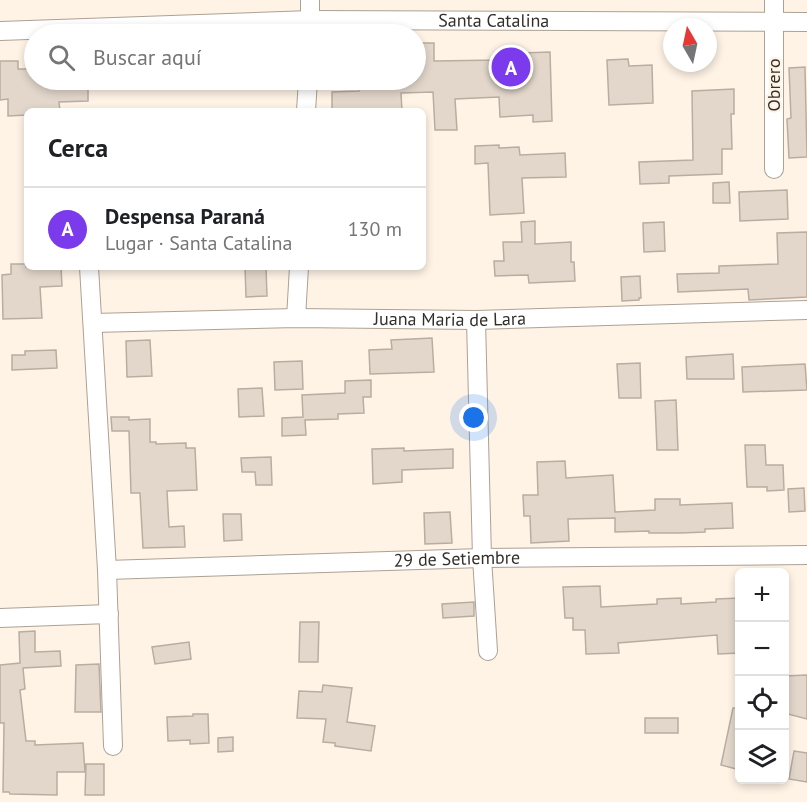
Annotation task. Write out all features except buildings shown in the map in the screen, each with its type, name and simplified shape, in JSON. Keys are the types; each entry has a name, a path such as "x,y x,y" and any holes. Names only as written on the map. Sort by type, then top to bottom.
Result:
{"street":[{"path":"310,0 310,24"},
{"name":"Obrero","path":"774,0 774,169"},
{"name":"Santa Catalina","path":"426,26 807,22"},
{"name":"Santa Catalina","path":"0,31 24,31"},
{"path":"306,108 307,90"},
{"path":"89,270 107,570 112,746"},
{"path":"296,318 299,270"},
{"name":"Juana Maria de Lara","path":"93,323 296,318 476,320 807,310"},
{"path":"476,320 482,558 488,651"},
{"name":"29 de Setiembre","path":"107,570 482,558 807,555"},
{"path":"0,618 109,614"}],"place":[{"name":"Despensa Paraná","path":"511,67"}]}
